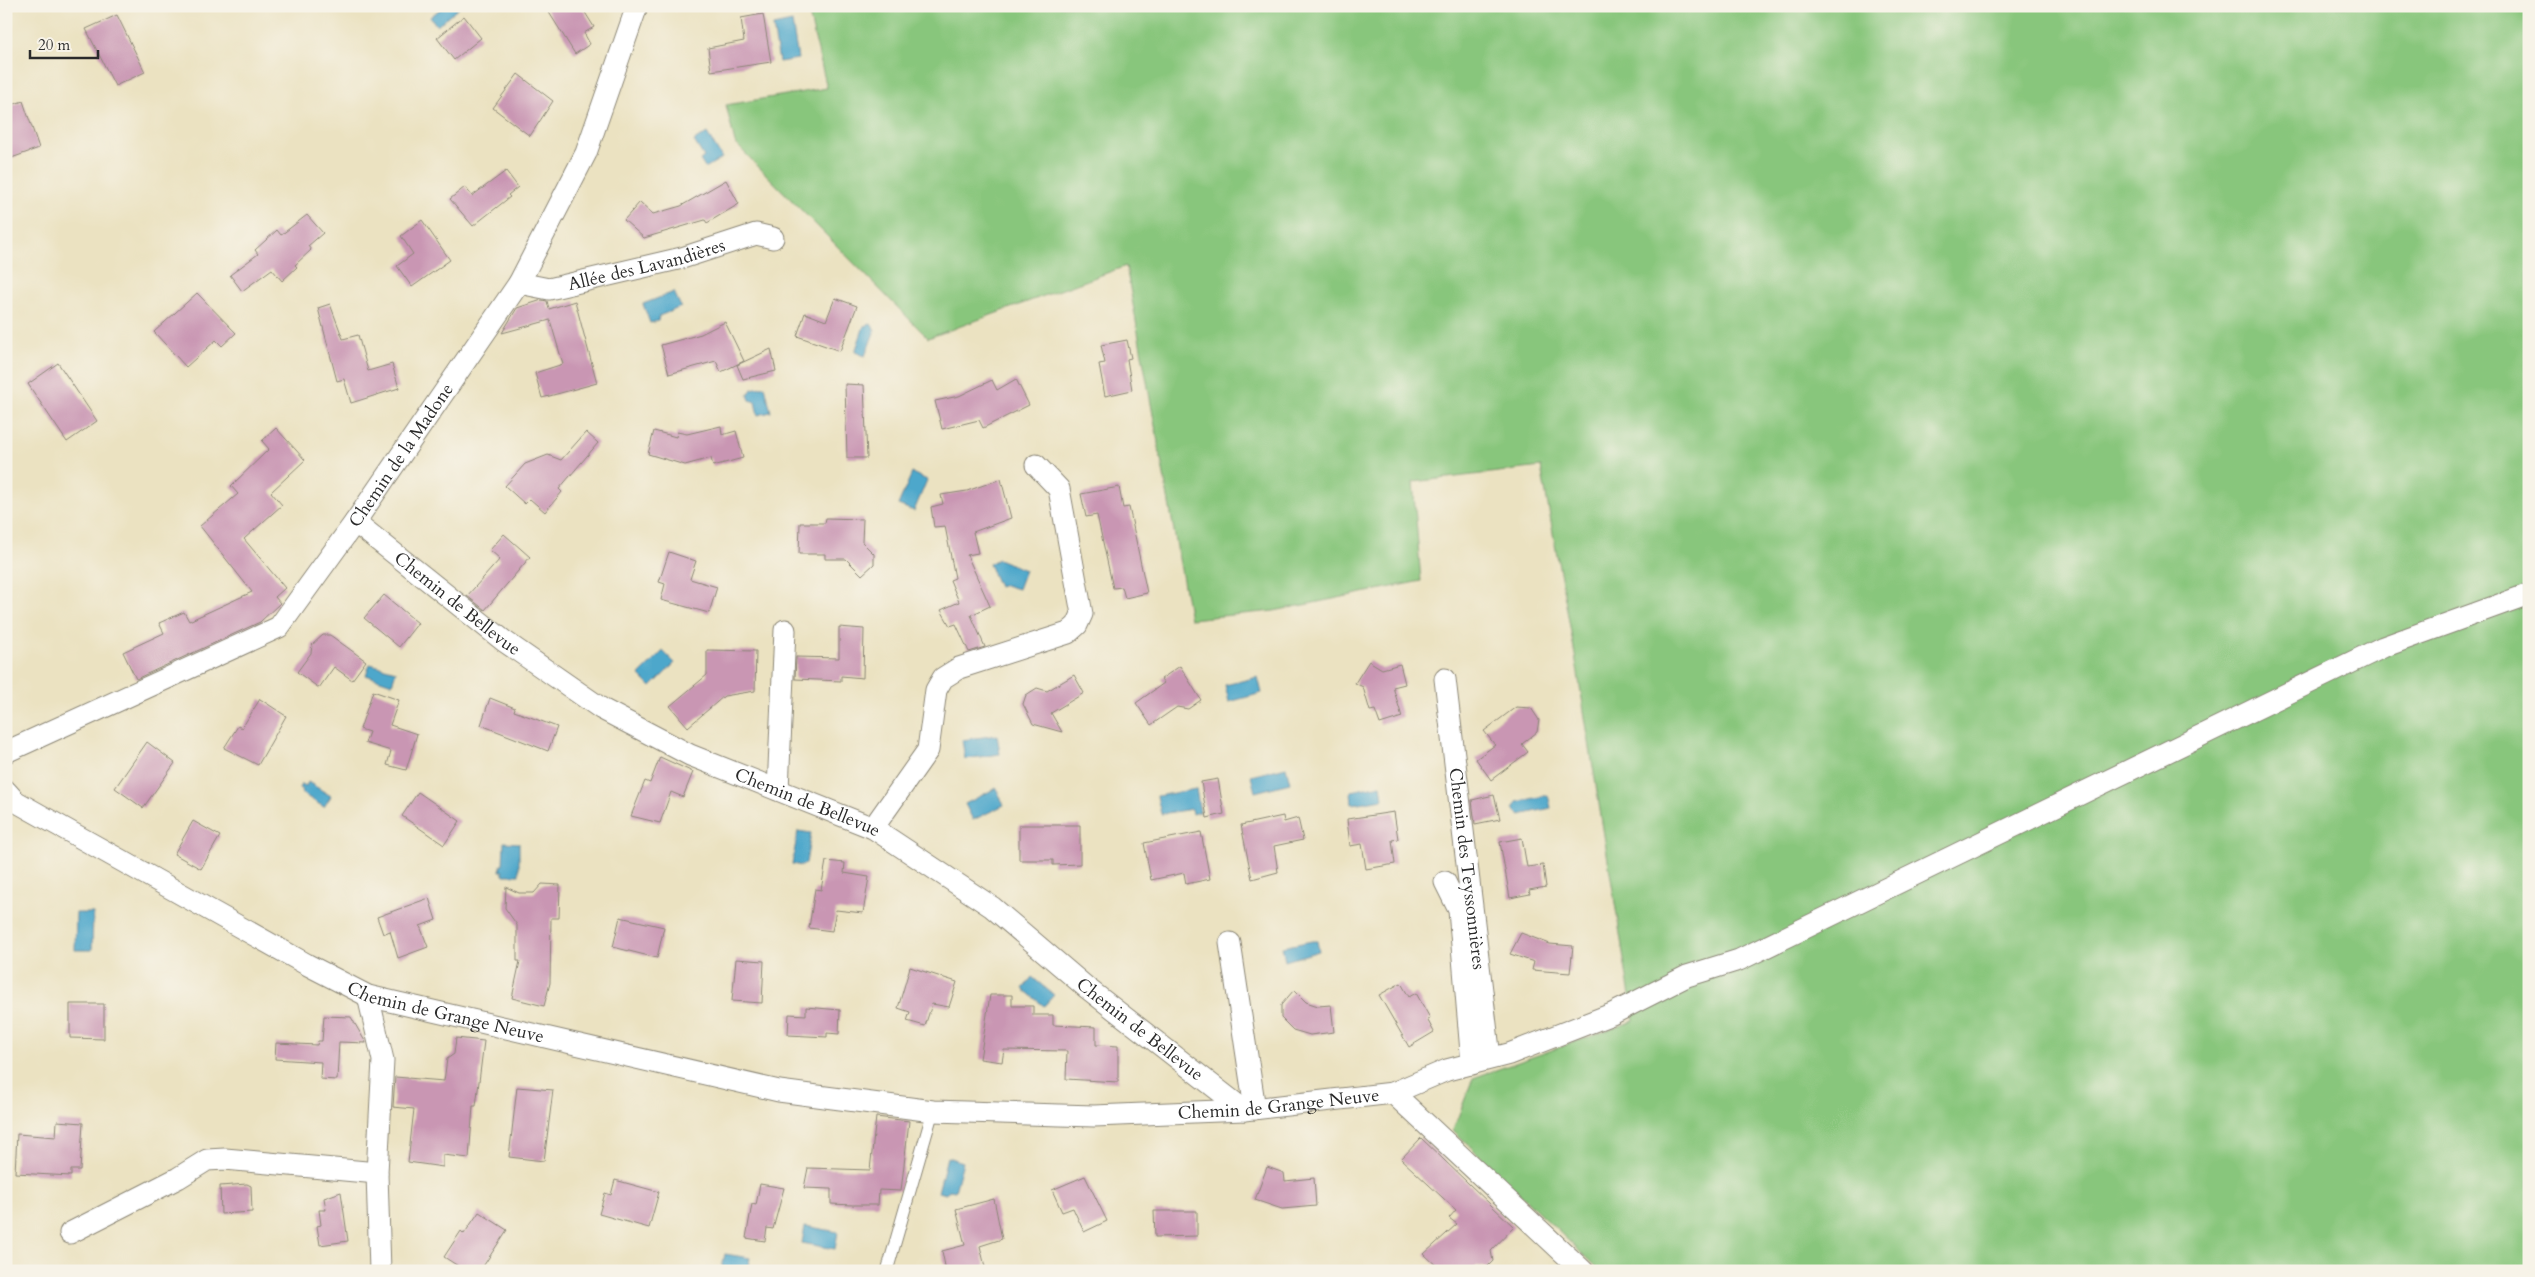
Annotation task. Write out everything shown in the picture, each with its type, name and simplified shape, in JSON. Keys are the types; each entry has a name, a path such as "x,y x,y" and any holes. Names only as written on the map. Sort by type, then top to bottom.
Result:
{"street":[{"name":"Chemin de la Madone","path":"6,752 279,627 355,522 519,283 586,153 637,6"},
{"name":"Allée des Lavandières","path":"519,283 549,288 682,258 756,234 772,238"},
{"path":"873,828 928,750 936,690 943,678 959,668 1068,633 1077,625 1082,614 1060,489 1036,465"},
{"name":"Chemin de Bellevue","path":"355,522 504,641 602,708 690,755 873,828 992,907 1087,988 1249,1109"},
{"path":"1393,1093 1447,1070 1481,1061 1612,1014 1687,976 1739,960 2383,647 2529,594"},
{"path":"778,790 785,630"},
{"name":"Chemin des Teyssonnières","path":"1445,679 1481,1061"},
{"name":"Chemin de Grange Neuve","path":"6,791 15,801 306,964 368,996 778,1091 933,1111 1094,1116 1249,1109 1393,1093 1583,1271"},
{"name":"Chemin des Teyssonnières","path":"1445,882 1459,910 1481,1061"},
{"path":"1230,943 1249,1109"},
{"path":"368,996 383,1060 377,1173 380,1271"},
{"path":"70,1233 178,1178 207,1160 225,1159 377,1173"}],"lane":[{"path":"887,1271 933,1111"}],"green space":[{"path":"807,6 2529,6 2529,1271 1600,1271 1453,1130 1473,1078 1634,1021 1574,649 1541,467 1413,482 1421,581 1274,611 1190,619 1126,266 928,338 735,143 726,105 827,88"}],"water":[{"path":"444,6 461,6 437,26 430,17"},
{"path":"792,22 798,59 779,62 773,26"},
{"path":"707,133 722,158 705,168 700,160 704,157 694,141"},
{"path":"674,292 681,307 659,316 658,321 650,323 643,304"},
{"path":"871,324 875,330 865,356 855,352 864,326"},
{"path":"765,386 771,412 758,415 755,402 750,400 748,395 752,389"},
{"path":"912,473 927,480 914,511 898,505"},
{"path":"998,559 1025,570 1018,589 1005,585 999,587 989,564"},
{"path":"663,651 675,663 651,687 639,675"},
{"path":"370,664 396,671 392,684 366,675"},
{"path":"1258,677 1262,693 1229,702 1225,685"},
{"path":"997,735 1000,754 965,759 962,740"},
{"path":"1286,767 1290,783 1255,792 1251,776"},
{"path":"308,782 331,796 324,807 301,793 303,790 300,788 302,784 306,786"},
{"path":"1381,785 1383,799 1352,804 1351,791"},
{"path":"996,788 1004,805 973,820 965,804"},
{"path":"1196,789 1200,812 1193,814 1192,809 1161,814 1157,796"},
{"path":"1548,795 1551,808 1520,815 1513,809 1517,802"},
{"path":"798,831 811,833 806,863 802,866 792,864"},
{"path":"504,842 519,843 519,875 503,875 503,871 500,871 501,865 503,865"},
{"path":"76,913 93,913 92,950 75,950"},
{"path":"1317,941 1319,951 1285,961 1282,947"},
{"path":"1032,977 1054,995 1044,1006 1023,989"},
{"path":"947,1157 963,1162 955,1191 949,1190 946,1194 938,1192"},
{"path":"805,1226 838,1232 835,1249 802,1243"},
{"path":"725,1254 750,1258 747,1271 722,1267"}],"building":[{"path":"545,6 581,6 594,27 584,33 590,44 575,54"},
{"path":"763,14 771,62 711,71 708,48 744,41 741,18"},
{"path":"117,15 145,72 115,86 86,29"},
{"path":"464,16 481,38 454,60 437,38"},
{"path":"518,74 553,101 530,136 493,108"},
{"path":"23,101 39,148 6,160 6,107"},
{"path":"506,171 518,187 508,195 510,197 473,226 450,199 465,187 472,196"},
{"path":"726,180 739,204 707,223 705,220 644,238 624,220 640,202 653,214 681,206"},
{"path":"307,215 323,233 308,246 311,250 295,265 297,267 282,281 272,269 242,291 230,275 258,254 255,250 277,230 281,235"},
{"path":"422,220 450,260 412,287 397,266 413,254 401,236"},
{"path":"197,293 236,333 222,346 216,340 186,367 154,332"},
{"path":"835,298 857,306 840,351 797,336 805,313 826,321"},
{"path":"542,300 547,301 549,309 575,301 597,383 542,398 535,373 563,364 550,320 502,333 517,308"},
{"path":"330,304 343,339 358,335 368,371 392,364 399,388 351,403 344,379 337,381 318,308"},
{"path":"725,322 744,361 721,372 716,361 669,374 661,345 701,334"},
{"path":"1127,340 1131,358 1127,359 1132,390 1105,396 1099,364 1105,363 1101,345"},
{"path":"771,349 776,371 743,379 737,365"},
{"path":"58,363 97,421 67,442 28,384"},
{"path":"1016,379 1029,405 983,428 979,420 942,429 935,401 959,396 992,380 997,390"},
{"path":"845,384 864,385 867,458 847,458"},
{"path":"721,426 722,435 736,431 743,458 713,466 711,458 685,465 648,454 654,431 676,437 677,432 687,434"},
{"path":"276,428 305,460 271,492 282,505 244,539 285,588 275,597 280,603 260,622 136,679 123,652 164,633 159,623 184,612 189,621 252,592 200,526 238,494 231,486 269,449 262,441"},
{"path":"586,432 598,443 559,489 562,492 545,512 530,499 525,504 505,486 525,464 548,455 561,460"},
{"path":"1001,479 1011,518 973,532 978,553 967,555 990,606 971,615 985,647 969,652 956,624 950,626 941,610 959,602 950,580 955,578 945,526 934,527 931,507 943,504 941,495 967,491"},
{"path":"1119,487 1123,508 1129,507 1147,593 1125,598 1122,587 1113,588 1097,515 1086,517 1081,494"},
{"path":"826,518 863,519 862,542 874,554 874,564 862,575 846,559 825,559 825,554 799,554 800,523 825,523"},
{"path":"504,534 530,557 485,610 467,596 500,559 490,550"},
{"path":"669,552 696,561 690,579 717,587 709,613 661,600 665,584 659,582"},
{"path":"384,595 418,623 399,647 364,618"},
{"path":"839,627 864,629 863,678 841,676 841,681 795,679 796,657 839,658"},
{"path":"323,635 330,635 366,661 352,680 334,667 319,688 297,672 311,653 312,645"},
{"path":"707,650 756,651 755,691 724,696 688,727 670,706 707,675"},
{"path":"1369,661 1382,669 1400,664 1405,684 1393,687 1402,717 1380,724 1375,710 1370,711 1363,687 1355,683"},
{"path":"1180,666 1201,700 1188,709 1177,707 1151,725 1136,703 1164,683 1161,679"},
{"path":"1074,675 1084,693 1051,713 1062,732 1033,724 1023,704 1026,695 1037,688 1047,691"},
{"path":"373,691 399,700 390,725 417,734 406,770 387,765 391,751 365,743 369,732 360,729"},
{"path":"490,698 515,708 514,711 557,727 548,751 481,725"},
{"path":"260,699 286,716 258,765 224,748 238,726 242,728"},
{"path":"1516,707 1531,708 1539,720 1537,732 1522,744 1528,752 1491,780 1476,759 1495,745 1484,731"},
{"path":"147,742 175,763 143,808 115,788"},
{"path":"660,757 693,772 683,797 671,792 660,823 631,816 645,781 650,783"},
{"path":"1218,779 1224,814 1207,818 1201,782"},
{"path":"418,792 460,821 444,845 402,816"},
{"path":"1494,795 1500,819 1475,824 1472,800"},
{"path":"1394,812 1398,839 1392,840 1395,864 1366,869 1362,844 1350,846 1347,819"},
{"path":"1283,816 1284,822 1298,818 1303,840 1274,846 1278,872 1252,879 1241,825"},
{"path":"193,821 220,836 201,869 174,854"},
{"path":"1019,825 1080,825 1080,864 1053,865 1053,860 1019,860"},
{"path":"1201,832 1210,879 1186,884 1184,873 1151,880 1144,843"},
{"path":"1522,838 1527,867 1543,865 1546,887 1529,890 1530,894 1510,898 1500,842"},
{"path":"826,861 845,863 844,873 869,877 863,913 836,910 832,931 809,928 815,889 821,890"},
{"path":"542,884 560,885 559,918 551,918 550,983 544,1006 512,998 520,961 517,961 517,925 505,908 506,887 519,893 534,893"},
{"path":"429,898 436,920 420,926 428,947 398,958 390,931 383,934 377,917"},
{"path":"620,917 664,927 657,958 613,947"},
{"path":"1521,933 1550,944 1573,946 1570,973 1532,970 1534,962 1510,954"},
{"path":"736,959 764,961 762,1003 732,1001"},
{"path":"910,967 957,982 949,1007 932,1004 925,1026 907,1021 910,1012 898,1008"},
{"path":"1401,983 1409,997 1416,993 1430,1018 1427,1019 1434,1032 1409,1047 1379,995"},
{"path":"1294,990 1306,1002 1318,1006 1331,1005 1334,1032 1310,1035 1293,1030 1281,1018 1281,1005"},
{"path":"990,995 1012,995 1012,1006 1033,1006 1033,1015 1053,1015 1053,1025 1096,1027 1096,1045 1118,1046 1118,1082 1066,1079 1067,1051 1004,1050 1002,1062 980,1059"},
{"path":"70,1004 104,1004 104,1039 70,1038"},
{"path":"806,1007 840,1010 839,1034 827,1033 827,1037 788,1035 789,1014 806,1015"},
{"path":"324,1016 351,1017 366,1043 339,1042 337,1080 320,1079 321,1062 275,1059 276,1043 317,1045 318,1041 322,1041"},
{"path":"456,1038 484,1041 476,1106 473,1106 469,1158 443,1155 443,1167 408,1162 414,1109 393,1107 395,1077 444,1081 447,1059 454,1054"},
{"path":"517,1087 553,1090 544,1161 509,1157"},
{"path":"876,1117 909,1121 901,1191 879,1190 878,1205 853,1205 831,1204 831,1189 804,1188 808,1168 870,1170"},
{"path":"57,1121 83,1123 80,1170 71,1170 71,1176 15,1173 17,1134 56,1137"},
{"path":"1421,1138 1514,1227 1491,1251 1493,1261 1487,1267 1477,1266 1472,1271 1442,1271 1424,1254 1457,1224 1449,1218 1456,1210 1401,1159"},
{"path":"1267,1167 1284,1173 1285,1181 1314,1178 1316,1206 1282,1209 1255,1200"},
{"path":"1085,1176 1107,1221 1084,1232 1073,1208 1062,1212 1052,1190"},
{"path":"615,1180 659,1192 649,1228 599,1214 605,1193 611,1195"},
{"path":"247,1184 251,1186 252,1212 221,1214 220,1186"},
{"path":"760,1184 784,1188 773,1229 767,1228 765,1241 746,1238 752,1204 756,1205"},
{"path":"341,1192 348,1241 320,1245 317,1226 321,1225 319,1210 326,1210 324,1198"},
{"path":"994,1199 1002,1239 980,1246 986,1271 946,1271 942,1251 965,1245 956,1209"},
{"path":"1154,1211 1197,1211 1197,1236 1155,1237"},
{"path":"479,1212 507,1230 480,1271 466,1271 444,1257 461,1231 464,1234"}]}
